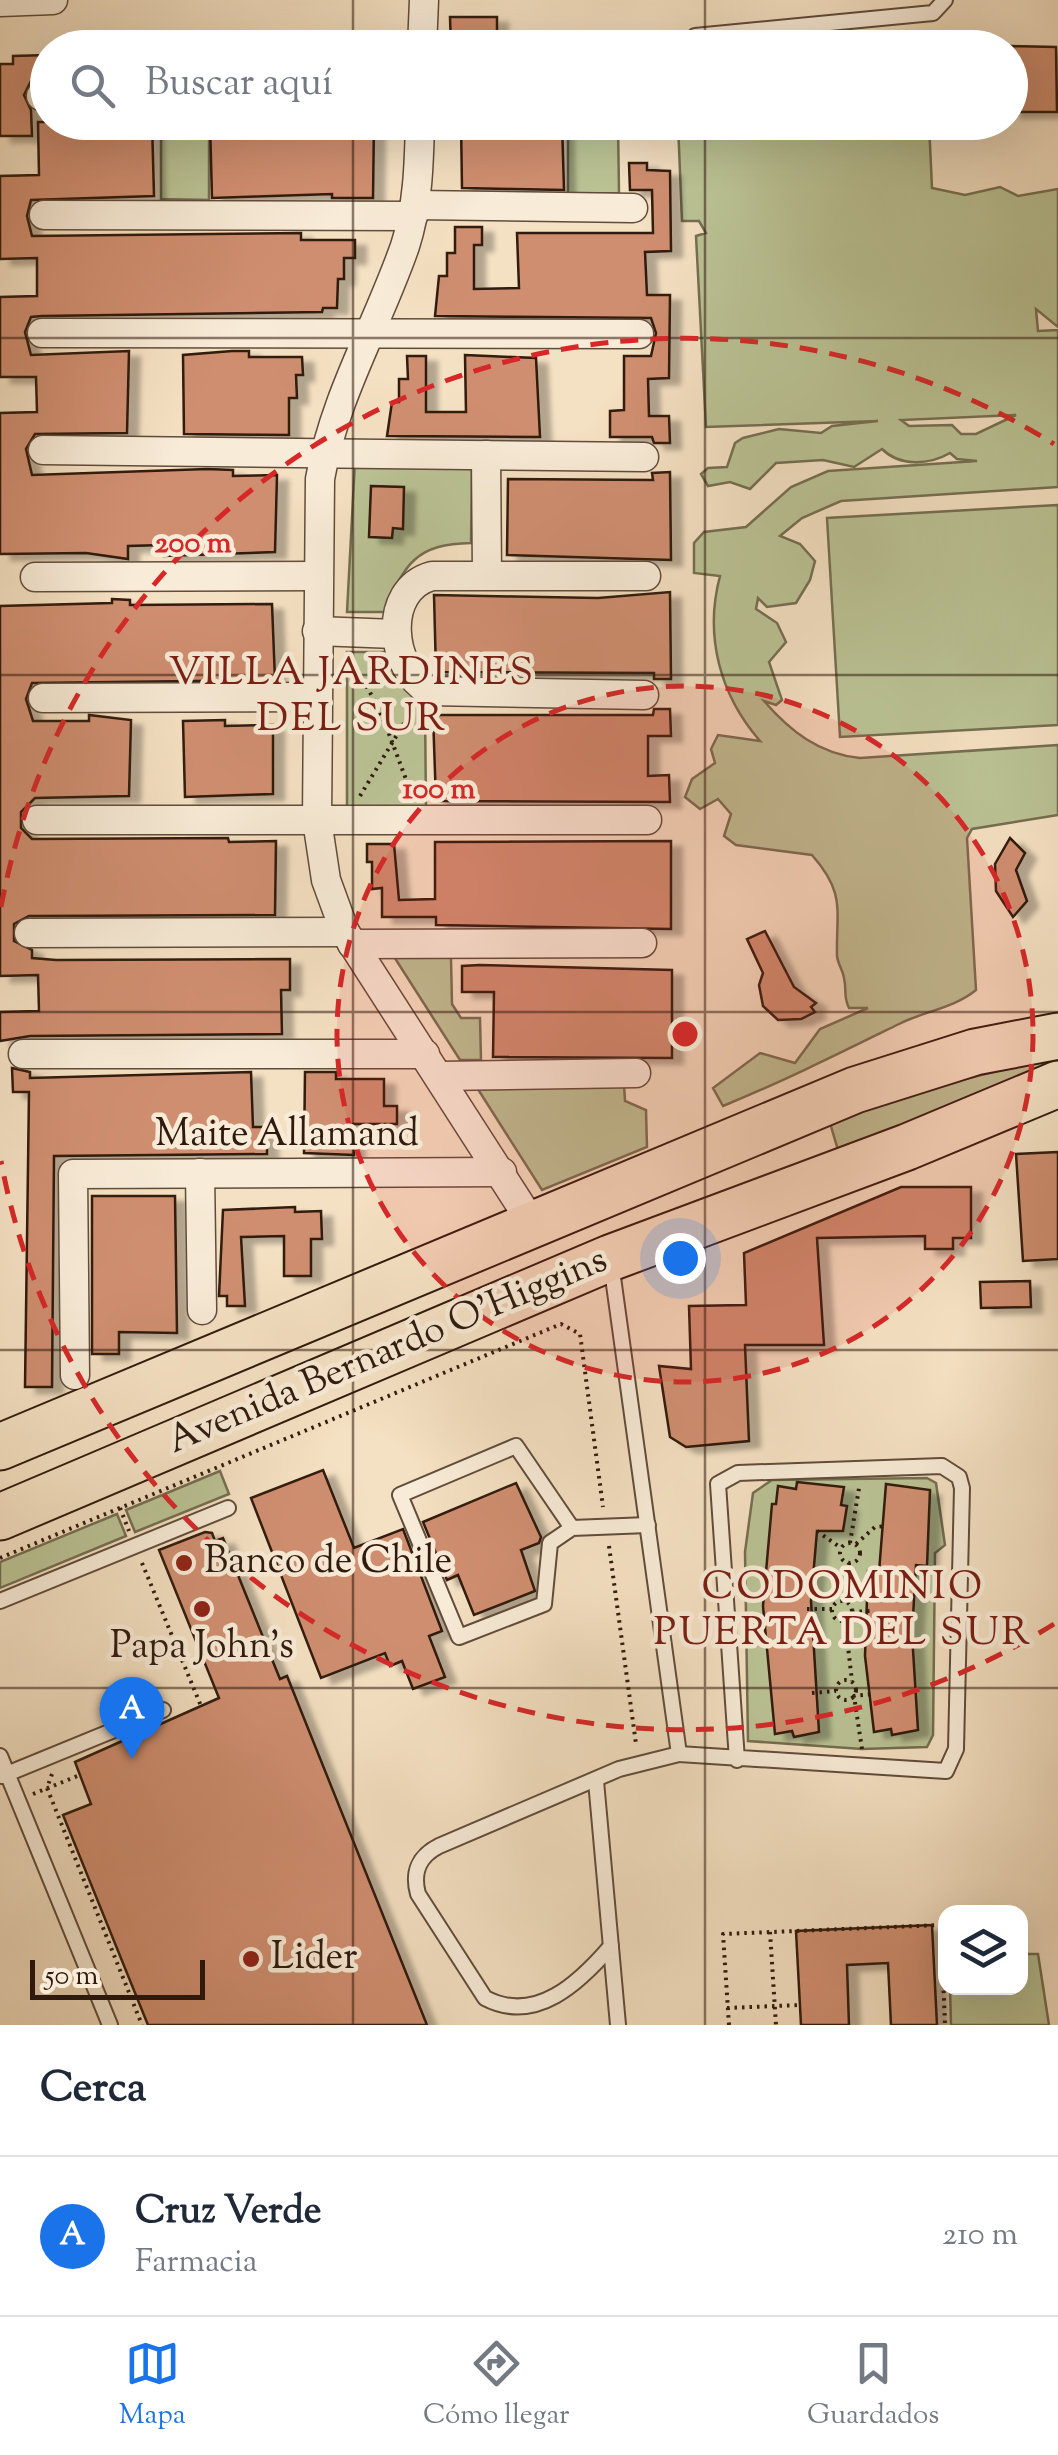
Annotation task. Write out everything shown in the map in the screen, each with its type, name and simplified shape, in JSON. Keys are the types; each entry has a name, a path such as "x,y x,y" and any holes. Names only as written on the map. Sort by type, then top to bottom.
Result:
{"main road":[{"name":"Avenida Bernardo O'Higgins","path":"0,1446 766,1126 932,1063 1058,1036"},
{"name":"Avenida Bernardo O'Higgins","path":"0,1517 610,1258 793,1192 1058,1084"},
{"path":"766,1126 792,1133 805,1148 803,1172 793,1192"}],"street":[{"path":"0,2 53,0"},
{"path":"423,30 424,0"},
{"path":"419,140 414,210 325,453 318,506 317,820 326,880 349,938 532,1223"},
{"path":"44,214 634,208"},
{"path":"42,332 639,334"},
{"path":"43,450 644,457"},
{"path":"486,455 487,575"},
{"path":"644,695 430,692 414,683 395,634 410,590 421,579 487,575 646,576"},
{"path":"36,577 318,576"},
{"path":"317,631 395,634"},
{"path":"44,698 316,696"},
{"path":"38,820 647,820"},
{"path":"29,933 642,943"},
{"path":"24,1054 636,1073"},
{"name":"Maite Allamand","path":"75,1375 73,1174 502,1172"},
{"path":"200,1174 202,1310"}],"lane":[{"path":"757,30 933,13 945,0"},
{"path":"610,1258 680,1754"},
{"path":"572,1528 516,1446 400,1495 458,1638 544,1604 550,1543 572,1528 648,1525"},
{"path":"611,1946 558,2000 525,2012 502,2009 485,1998 415,1884 418,1866 430,1850 620,1769 680,1754 737,1760 946,1771 954,1761 962,1488 953,1471 942,1466 738,1474 718,1484 737,1760"},
{"path":"0,1602 228,1508"},
{"path":"4,1776 163,1710"},
{"path":"0,1756 4,1776 18,1800 110,2025"},
{"path":"596,1781 618,2025"}],"path":[{"path":"344,656 362,677 394,738 416,804"},
{"path":"354,804 420,698"},
{"path":"849,1563 860,1556 853,1543 861,1478"},
{"path":"120,1508 201,1706"},
{"path":"841,1548 875,1528 887,1526"},
{"path":"816,1531 841,1548"},
{"path":"841,1548 841,1557 849,1563"},
{"path":"849,1563 846,1602 852,1612"},
{"path":"807,1610 832,1609 846,1602"},
{"path":"832,1609 835,1619 845,1621"},
{"path":"862,1749 845,1621 852,1612 871,1611"},
{"path":"836,1691 839,1682 852,1681"},
{"path":"812,1693 836,1691"},
{"path":"836,1691 841,1699 873,1694"},
{"path":"58,1753 47,1788 142,2025"},
{"path":"18,1800 80,1775"},
{"path":"728,2025 722,1934 941,1925 945,2025"},
{"path":"770,1932 776,2025"},
{"path":"727,2008 800,2005"}],"green space":[{"path":"161,140 209,140 209,200 161,199"},
{"path":"568,140 618,140 619,193 568,194"},
{"path":"679,140 930,140 932,188 965,195 1000,187 1018,196 1058,189 1058,327 1036,309 1038,331 1058,330 1058,487 841,501 802,518 780,536 800,544 815,561 810,580 796,603 767,607 758,598 756,609 777,623 786,642 769,662 782,700 776,705 764,701 806,739 831,752 860,758 1058,745 1058,815 972,829 967,838 976,990 723,1106 713,1088 760,1053 795,1063 820,1029 868,1008 849,1008 847,1004 837,956 835,892 812,855 736,845 724,836 731,814 718,799 700,809 685,797 692,779 715,763 711,749 718,735 760,741 735,704 719,664 714,621 720,576 694,573 694,543 704,532 746,527 791,487 828,471 977,461 957,459 950,453 924,462 906,461 882,449 854,467 823,460 776,463 750,489 730,482 708,486 701,474 708,468 727,467 735,443 743,438 779,429 821,433 832,426 878,421 706,427 696,236 706,233 699,221 682,221","holes":["1016,415 976,434 961,434 952,425 909,426 901,420"]},
{"path":"355,461 472,463 471,543 437,547 415,560 399,581 385,612 347,612"},
{"path":"1058,505 1058,725 840,737 827,518"},
{"path":"347,652 386,652 399,682 425,705 426,811 347,810"},
{"path":"391,952 439,952 451,958 452,1004 461,1018 480,1018 481,1060 460,1060"},
{"path":"1058,1056 1013,1083 838,1150 830,1123 912,1092"},
{"path":"474,1083 624,1084 625,1101 646,1110 647,1147 542,1190"},
{"path":"220,1471 229,1494 135,1532 126,1510"},
{"path":"927,1478 936,1483 945,1545 935,1553 933,1735 927,1747 862,1749 748,1741 745,1552 753,1493 772,1480"},
{"path":"117,1514 126,1536 0,1588 0,1562"},
{"path":"1028,1954 1038,1954 1049,2025 951,2025 950,1995 1028,1995"}],"building":[{"path":"450,17 497,17 497,30 450,30"},
{"path":"1028,46 1056,47 1057,112 1028,112"},
{"path":"13,56 30,56 30,83 24,95 30,108 30,136 0,136 0,64 13,64"},
{"path":"38,140 152,140 154,196 31,200 27,216 32,236 301,233 301,240 355,240 355,258 344,258 344,279 338,279 337,308 323,308 322,312 42,316 31,317 25,332 31,355 129,351 127,433 35,434 26,449 32,475 207,469 233,470 233,476 277,475 275,552 164,556 164,545 128,546 128,559 86,553 0,554 0,413 37,412 36,377 0,377 0,297 37,296 37,258 0,259 0,176 39,175"},
{"path":"210,140 374,140 373,198 332,198 332,194 212,198"},
{"path":"461,140 563,140 564,190 462,188"},
{"path":"629,163 647,163 647,170 670,171 671,251 645,252 647,295 670,295 669,378 648,379 649,416 669,416 670,443 654,443 652,437 610,437 610,411 624,410 624,356 651,356 656,333 651,318 435,316 439,276 447,276 447,253 455,253 455,227 482,227 482,245 474,245 474,289 519,288 517,233 653,233 652,190 630,190"},
{"path":"249,351 249,357 302,357 303,375 296,375 297,398 289,398 289,435 184,434 183,355"},
{"path":"465,355 536,358 540,437 387,436 392,402 399,402 399,379 408,379 407,356 426,356 426,412 466,412"},
{"path":"670,472 671,560 507,555 508,479 653,480 652,473"},
{"path":"371,486 404,487 403,529 393,528 392,538 369,537"},
{"path":"670,592 671,679 654,679 654,673 436,672 434,595 598,598"},
{"path":"112,599 130,600 130,605 272,604 275,680 32,683 26,699 33,721 89,721 89,715 131,720 129,796 35,798 21,812 21,828 32,839 276,841 275,915 29,916 14,924 14,941 32,950 32,958 56,960 290,959 290,990 281,990 282,1034 30,1036 0,1041 0,1012 39,1011 38,975 0,976 0,606 112,603"},
{"path":"654,709 670,709 671,736 648,736 648,776 669,775 670,802 436,801 433,715 653,715"},
{"path":"225,720 225,726 273,725 273,794 185,797 183,721"},
{"path":"1010,838 1025,853 1016,870 1027,901 1013,917 996,891 995,864"},
{"path":"671,841 671,929 436,925 436,917 382,917 382,888 372,889 372,862 367,862 367,844 394,844 399,900 435,899 435,842"},
{"path":"765,931 794,987 816,1003 811,1007 815,1012 801,1019 778,1020 763,1006 759,985 763,973 747,939"},
{"path":"462,966 672,970 672,1058 493,1057 494,992 462,992"},
{"path":"12,1068 30,1072 30,1078 251,1072 253,1127 267,1127 267,1154 54,1156 52,1387 25,1387 29,1092 13,1092"},
{"path":"305,1072 336,1072 336,1079 384,1079 384,1106 397,1106 397,1124 353,1124 354,1155 304,1153"},
{"path":"1058,1152 1058,1259 1023,1261 1016,1154"},
{"path":"901,1187 971,1187 971,1238 953,1238 953,1249 925,1249 925,1236 817,1238 824,1345 745,1345 749,1441 686,1447 670,1437 659,1366 691,1369 689,1306 746,1305 744,1253"},
{"path":"92,1196 175,1196 177,1333 119,1332 119,1354 92,1354"},
{"path":"295,1207 295,1212 321,1211 322,1239 311,1239 311,1276 284,1276 284,1236 241,1237 245,1306 227,1306 227,1296 219,1296 223,1210"},
{"path":"1030,1281 1031,1307 981,1308 980,1282"},
{"path":"323,1470 354,1548 403,1529 442,1631 429,1636 445,1677 413,1689 402,1661 390,1666 385,1653 321,1678 251,1498"},
{"path":"797,1482 844,1487 841,1505 847,1506 843,1531 817,1531 811,1601 819,1732 794,1737 792,1731 775,1734 763,1606 772,1504 776,1504 778,1486 796,1489"},
{"path":"516,1483 541,1537 539,1543 521,1550 535,1591 474,1615 458,1575 447,1580 423,1522"},
{"path":"886,1484 930,1490 927,1566 916,1565 912,1634 918,1730 892,1735 891,1729 874,1732 865,1656 868,1571 879,1572"},
{"path":"205,1532 212,1533 215,1541 223,1538 280,1679 287,1676 427,2025 148,2025 63,1815 91,1804 75,1762 219,1698 159,1550"},
{"path":"932,1925 937,2025 891,2025 888,1963 847,1965 849,2025 801,2025 796,1931"}],"place":[{"name":"Banco de Chile","path":"184,1563"},
{"name":"Papa John's","path":"202,1609"},
{"name":"Cruz Verde","path":"132,1759"},
{"name":"Lider","path":"251,1959"}],"district":[{"name":"VILLA JARDINES DEL SUR","path":"352,697"},
{"name":"CODOMINIO PUERTA DEL SUR","path":"843,1611"}]}
